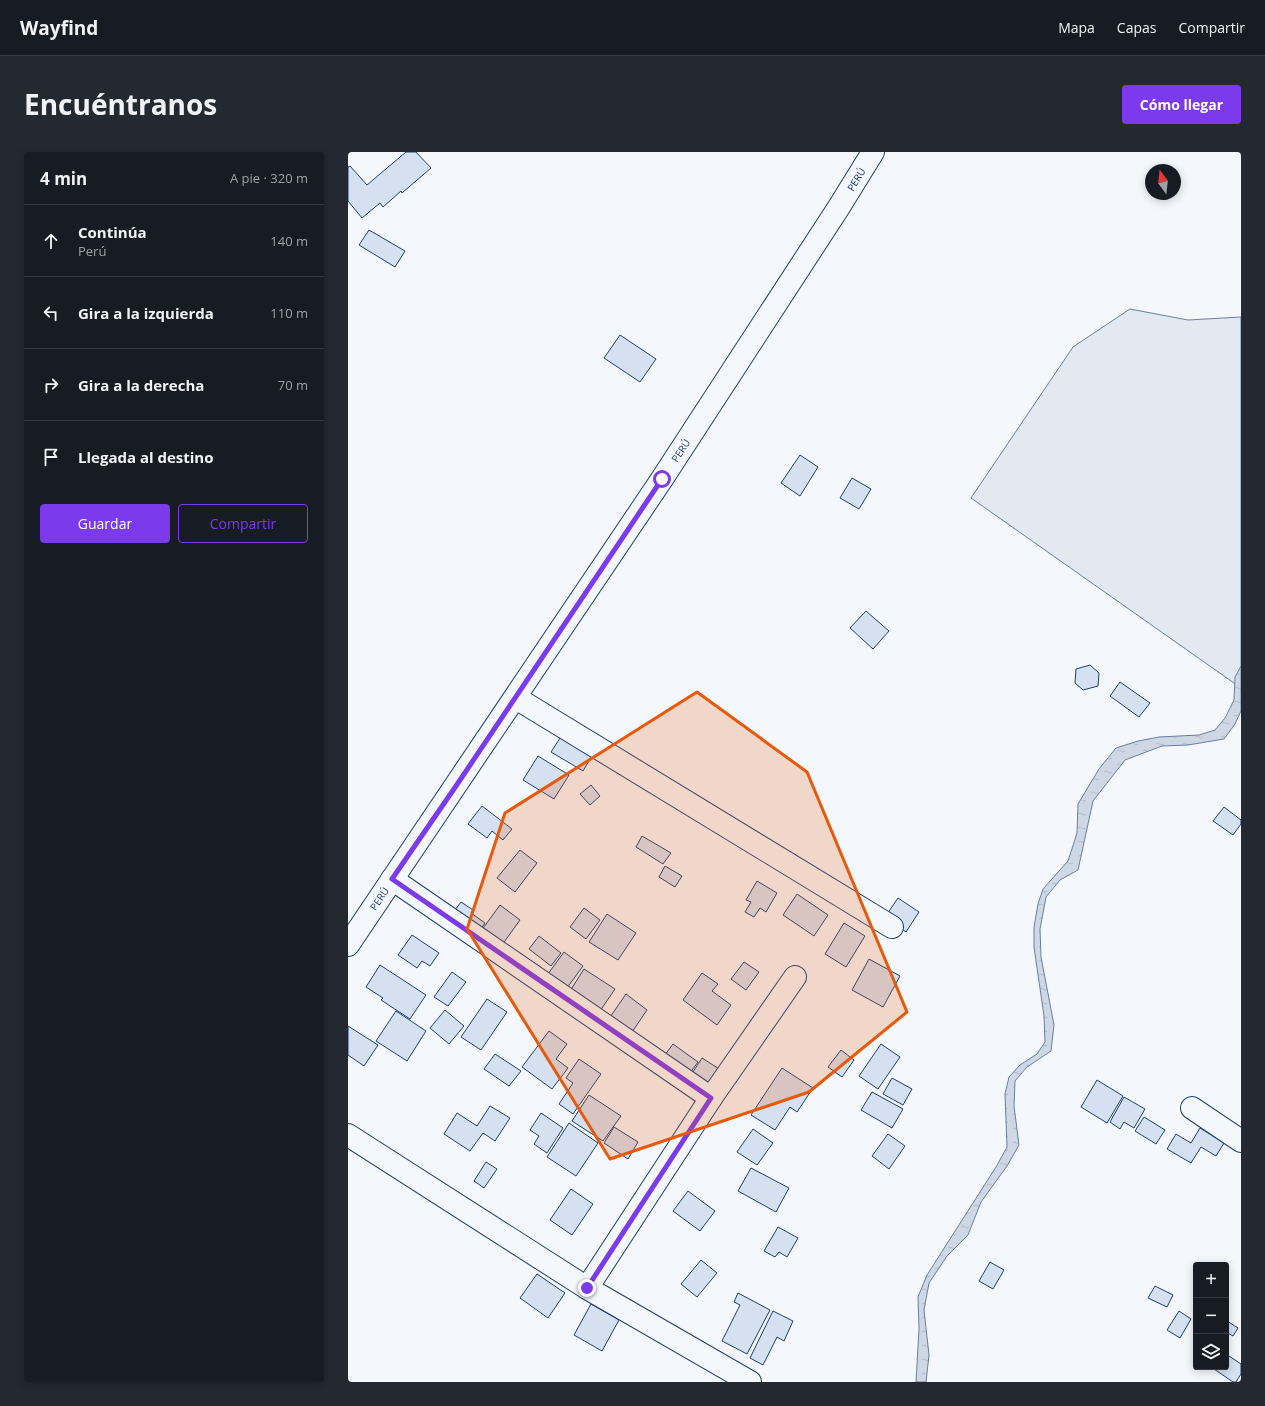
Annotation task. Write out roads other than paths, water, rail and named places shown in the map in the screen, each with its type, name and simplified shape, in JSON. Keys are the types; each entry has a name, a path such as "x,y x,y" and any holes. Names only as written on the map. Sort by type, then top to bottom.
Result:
{"street":[{"name":"PERÚ","path":"348,945 516,698 662,479 839,207 873,152"},
{"path":"516,698 892,927"},
{"path":"392,879 711,1098"},
{"path":"587,1288 711,1098 795,977"},
{"path":"1192,1108 1241,1141"},
{"path":"348,1135 587,1288 750,1382"}],"water":[{"path":"1241,666 1241,711 1235,724 1224,739 1188,745 1162,746 1125,760 1093,801 1078,870 1060,880 1046,897 1040,929 1041,957 1054,1025 1051,1051 1027,1067 1015,1081 1014,1106 1019,1145 1007,1166 981,1202 968,1235 947,1256 929,1283 924,1310 929,1355 926,1382 916,1382 919,1329 918,1297 927,1275 996,1167 1007,1147 1005,1094 1009,1077 1020,1065 1037,1054 1045,1042 1044,1016 1034,947 1034,927 1038,904 1043,889 1068,861 1077,833 1078,804 1099,769 1116,748 1138,741 1159,737 1199,735 1215,730 1225,718 1234,700 1235,677"}]}
